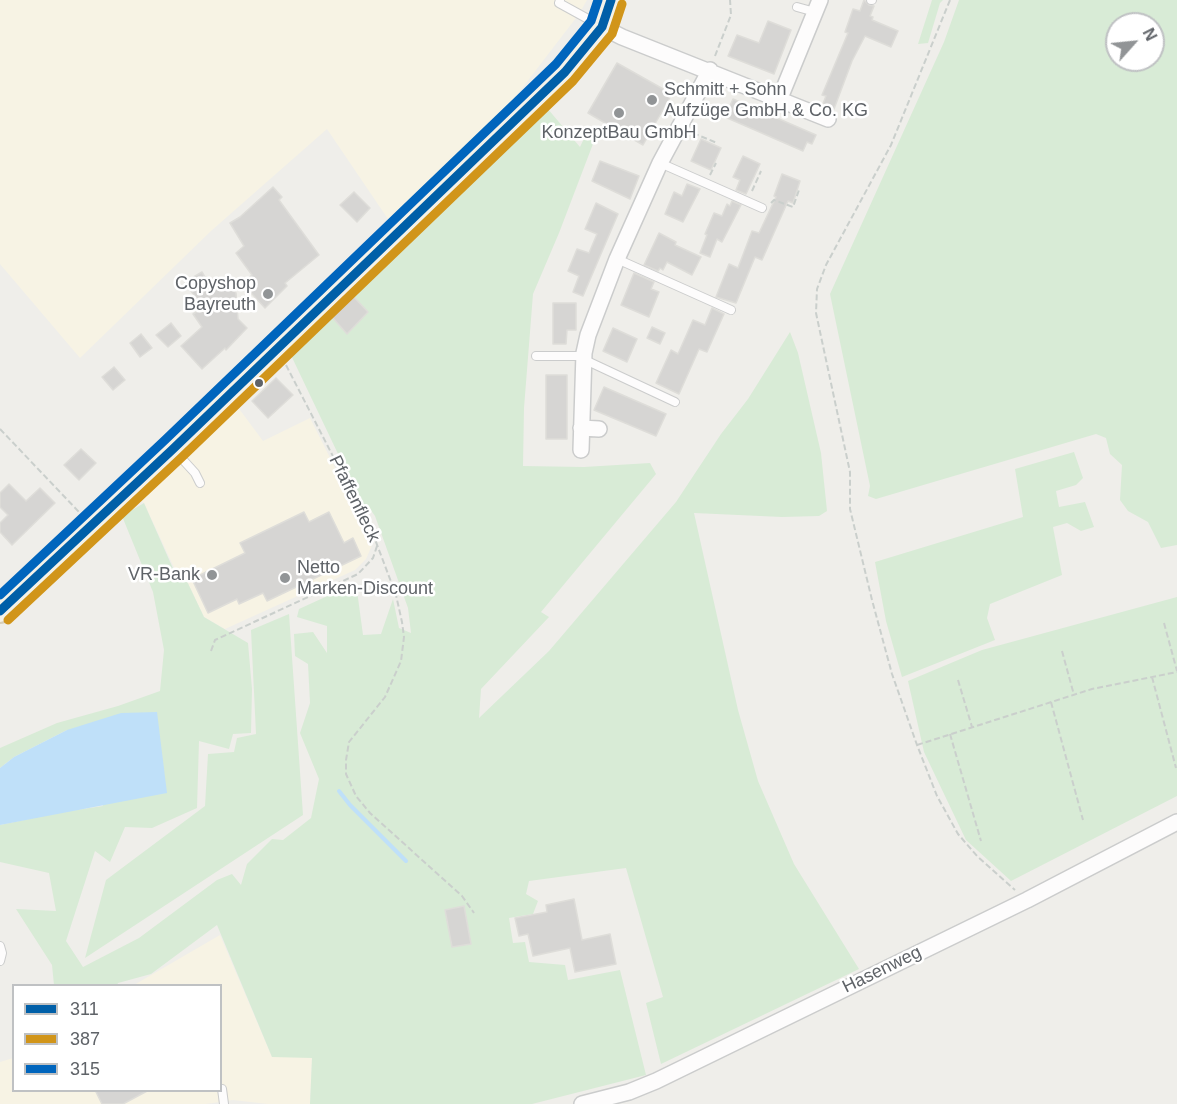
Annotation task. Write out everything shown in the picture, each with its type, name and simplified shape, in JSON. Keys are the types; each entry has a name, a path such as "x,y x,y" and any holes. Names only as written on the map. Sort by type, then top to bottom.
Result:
{"main road":[{"path":"0,611 173,449 565,72 602,27 611,0"}],"street":[{"path":"780,98 817,6"},
{"path":"602,27 828,119"},
{"path":"581,450 583,358 588,335 617,259 660,163 710,70"},
{"path":"581,428 599,429"},
{"name":"Hasenweg","path":"582,1104 629,1092 656,1080 1027,900 1177,822"}],"lane":[{"path":"560,0 559,3 602,27"},
{"path":"797,7 817,6"},
{"path":"660,163 762,208"},
{"path":"617,259 730,310"},
{"path":"536,356 583,358 675,402"},
{"path":"173,449 195,473 200,483"},
{"path":"0,946 2,953 0,961"},
{"path":"222,1089 224,1104"}],"path":[{"path":"710,70 731,15 730,0"},
{"path":"950,0 891,145 826,265 817,289 816,313 850,472 850,509 880,632 917,745 938,796 958,834 977,856 1027,900"},
{"path":"680,127 717,143"},
{"path":"747,202 761,171"},
{"path":"762,208 774,200 793,207 799,190"},
{"name":"Pfaffenfleck","path":"278,348 377,546 396,596 404,637 403,652 385,697 349,742 346,774 356,796 370,813 462,897 474,913"},
{"path":"0,429 86,519"},
{"path":"211,651 215,640 358,574 373,558 377,546"},
{"path":"917,745 1092,689 1177,672 1164,623"},
{"path":"1062,651 1074,695"},
{"path":"1152,677 1176,768"},
{"path":"958,680 972,727"},
{"path":"1051,702 1083,820"},
{"path":"950,734 981,841"}],"shaded area":[{"path":"0,0 587,0 579,14 503,113 390,222 327,129 211,231 80,358 0,264"},
{"path":"231,398 263,441 310,418 373,543 366,559 355,570 225,629 204,617 184,575 177,574 144,503 133,493"},
{"path":"220,935 272,1057 312,1057 310,1104 268,1104 233,1100 206,1104 0,1104 0,1062 12,1058 12,1092 222,1092 222,984 136,984"}],"green space":[{"path":"932,0 943,0 940,3 928,43 918,44"},
{"path":"959,0 1177,0 1177,545 1161,548 1148,522 1128,511 1120,500 1122,465 1110,454 1106,438 1096,434 876,499 868,496 870,486 830,294 944,42"},
{"path":"542,102 580,147 589,128 596,136 533,294 524,408 523,466 584,467 650,463 656,474 541,612 549,617 481,689 479,718 549,651 676,502 721,434 748,399 790,332 798,353 821,453 827,511 819,516 782,517 694,513 738,710 758,781 794,864 859,969 661,1064 646,1003 663,997 626,868 529,881 526,894 538,901 533,914 509,918 513,943 525,942 529,962 565,965 568,980 620,970 646,1075 532,1104 310,1104 312,1058 272,1057 217,925 151,974 118,984 54,984 52,965 16,909 56,911 49,873 0,862 0,825 103,806 67,730 14,757 0,768 0,748 57,723 118,706 160,691 164,650 153,592 122,516 144,503 175,573 184,575 204,617 248,643 252,689 251,733 233,734 229,749 199,741 197,808 152,828 125,827 110,862 95,851 66,941 83,967 139,938 217,880 232,874 241,885 247,864 272,839 283,840 311,818 319,779 300,733 310,703 308,664 295,656 294,634 313,632 327,653 327,626 297,617 299,609 356,583 363,635 381,634 393,599 399,628 411,633 408,608 375,516 361,502 288,349 445,204"},
{"path":"1074,452 1083,478 1076,485 1056,491 1059,507 1085,502 1094,527 1081,531 1067,523 1053,527 1062,575 990,604 987,618 995,640 902,677 886,621 875,562 1023,517 1015,469"},
{"path":"1177,597 1177,796 1011,881 966,840 924,752 908,681 982,650"},
{"path":"289,614 303,815 85,958 106,880 205,806 208,754 234,752 237,738 256,734 251,630"}],"water":[{"path":"157,712 167,793 0,825 0,768 14,757 67,730 121,713"}],"building":[{"path":"864,0 874,6 870,16 873,17 872,20 898,31 891,47 865,36 852,61 834,109 822,106 826,96 822,95 848,33 845,32 853,9 860,11"},
{"path":"768,21 791,30 774,74 728,56 737,35 759,43"},
{"path":"617,63 672,94 643,145 588,113"},
{"path":"733,99 816,135 812,144 807,142 803,151 725,117"},
{"path":"701,139 721,148 711,170 691,161"},
{"path":"743,156 760,164 746,194 736,190 740,180 733,177"},
{"path":"600,161 639,176 630,199 592,181"},
{"path":"782,174 800,181 793,203 788,201 762,260 755,257 736,303 716,297 729,264 738,268 752,231 759,233 776,197 774,196"},
{"path":"687,184 700,189 683,222 665,214 674,192 682,196"},
{"path":"273,187 282,197 279,200 319,255 285,283 287,286 265,308 242,283 252,275 236,253 244,246 230,223 240,217"},
{"path":"354,192 370,208 357,222 340,205"},
{"path":"732,201 741,205 722,242 717,239 710,257 700,253 714,213 722,216 727,204 730,206"},
{"path":"596,203 618,214 583,296 573,292 579,276 568,271 577,249 589,253 597,234 585,229"},
{"path":"659,233 676,242 675,245 701,257 692,275 667,262 663,270 660,268 658,271 644,265"},
{"path":"202,272 212,289 226,279 236,293 238,319 247,328 226,350 225,348 202,369 181,346 202,327 193,314 198,311 192,301 196,298 185,282"},
{"path":"634,273 654,282 651,289 659,292 649,317 621,305"},
{"path":"353,296 368,312 347,334 332,317"},
{"path":"553,303 576,303 576,330 567,330 566,344 553,344"},
{"path":"712,308 724,314 707,352 699,349 679,394 656,383 671,350 678,354 693,320 705,325"},
{"path":"171,323 181,336 168,347 156,335"},
{"path":"652,327 665,333 660,344 647,338"},
{"path":"613,328 637,339 627,362 603,351"},
{"path":"141,334 152,348 140,357 130,343"},
{"path":"114,367 125,380 113,390 102,377"},
{"path":"546,375 567,375 567,439 546,439"},
{"path":"276,378 293,395 268,418 252,401"},
{"path":"604,387 666,414 656,436 594,410"},
{"path":"81,449 96,463 79,480 64,465"},
{"path":"9,484 26,501 40,488 55,503 12,545 0,532 0,523 8,515 0,507 0,493"},
{"name":"Netto Marken-Discount","path":"304,512 309,522 329,512 344,543 353,538 361,556 267,601 263,593 239,604 237,599 208,613 192,579 245,553 240,543"},
{"path":"574,899 582,940 610,934 616,964 575,972 570,948 533,956 528,934 519,936 515,918 547,912 546,905"},
{"path":"464,906 471,944 452,947 445,910"},
{"path":"96,1092 145,1092 123,1104 102,1104"}],"waterway":[{"path":"339,791 406,861"}],"transit line":[{"name":"315","path":"0,595 165,440 556,64 591,21 598,0"},
{"name":"311","path":"0,611 173,449 565,72 602,27 611,0"},
{"name":"387","path":"8,620 181,458 573,81 612,34 622,4"}],"place":[{"name":"Schmitt + Sohn Aufzüge GmbH & Co. KG","path":"652,100"},
{"name":"KonzeptBau GmbH","path":"619,113"},
{"name":"Copyshop Bayreuth","path":"268,294"},
{"name":"VR-Bank","path":"212,575"},
{"name":"Netto Marken-Discount","path":"285,578"}]}
